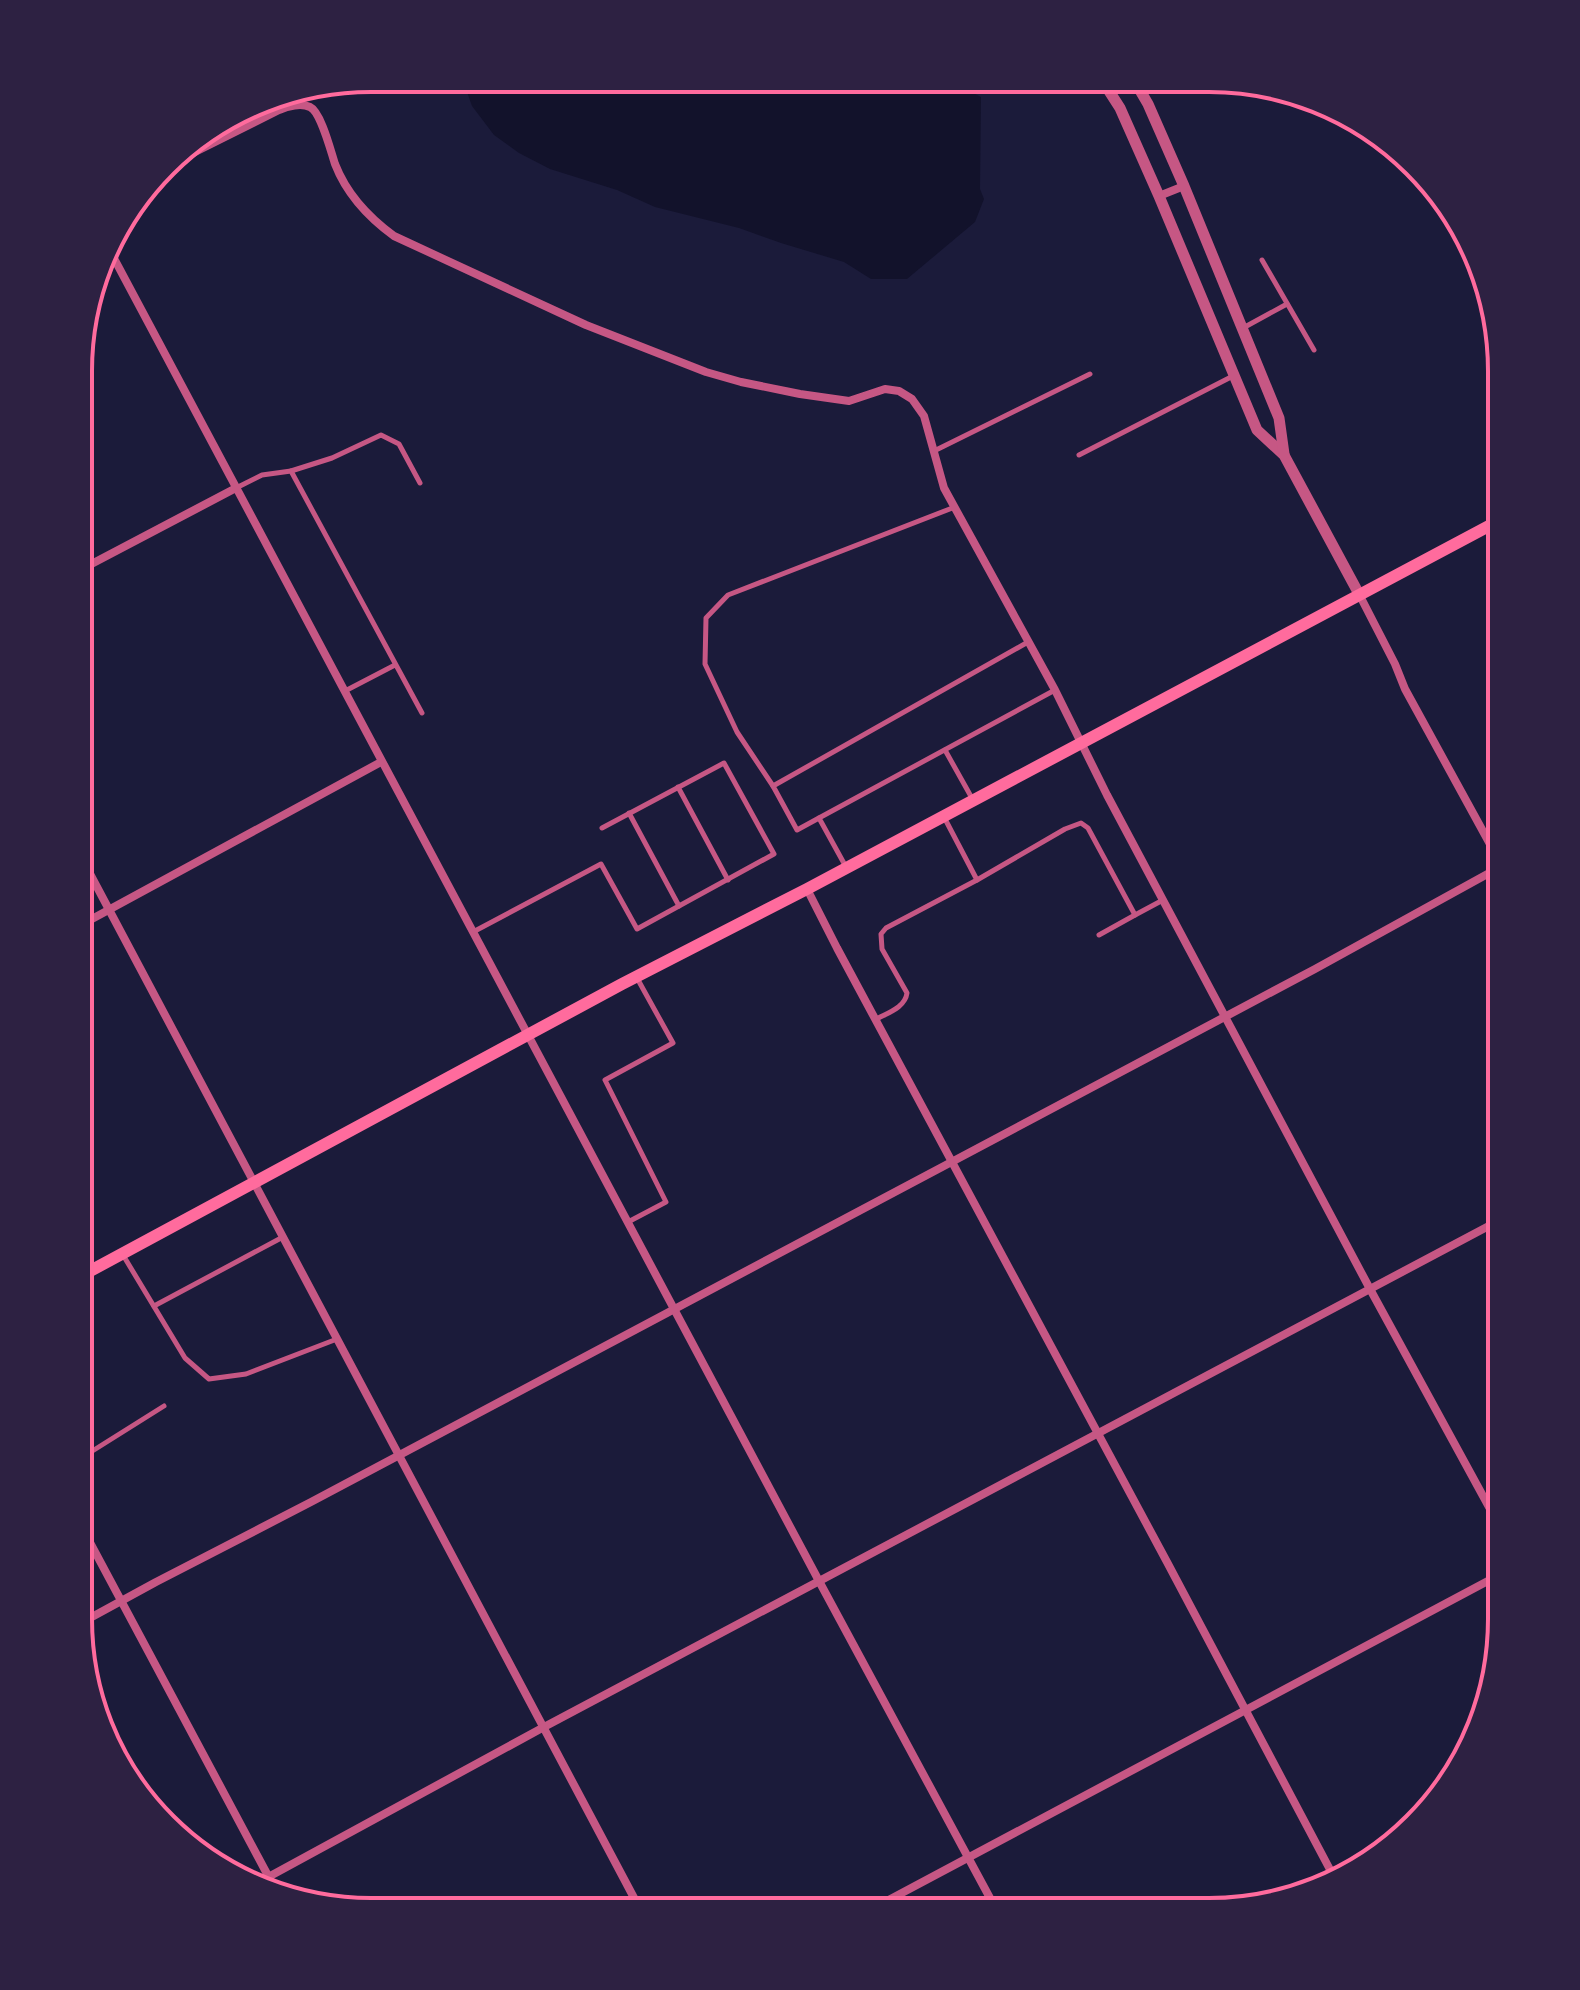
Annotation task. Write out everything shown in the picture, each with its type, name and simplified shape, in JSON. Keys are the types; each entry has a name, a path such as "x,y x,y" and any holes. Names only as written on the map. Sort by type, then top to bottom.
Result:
{"main road":[{"path":"92,1270 636,977 1488,526"}],"street":[{"path":"1110,92 1120,108 1159,196 1257,430 1284,455 1359,594 1405,689 1488,840"},
{"path":"1141,92 1184,186 1279,418 1284,455"},
{"path":"205,147 291,105 310,107 318,114 336,166 354,199 374,221 394,236 586,325 706,372 800,394 849,401 885,389 899,391 912,399 924,416 944,488 1055,690 1225,1017 1487,1504"},
{"path":"1159,196 1184,186"},
{"path":"115,261 990,1897"},
{"path":"92,564 236,488"},
{"path":"92,919 381,762"},
{"path":"92,1617 1225,1017 1488,874"},
{"path":"92,878 634,1897"},
{"path":"807,889 1330,1870"},
{"path":"271,1879 544,1727 1487,1227"},
{"path":"92,1546 265,1877"},
{"path":"895,1897 1487,1581"}],"lane":[{"path":"1262,260 1314,350"},
{"path":"1242,329 1287,304"},
{"path":"933,451 1090,374"},
{"path":"1079,455 1234,375"},
{"path":"236,488 262,475 291,471 332,458 381,435 399,444 420,483"},
{"path":"291,471 422,713"},
{"path":"955,507 728,595 706,618 705,664 737,732 773,786 797,830 1055,690"},
{"path":"773,786 1028,642"},
{"path":"344,691 395,665"},
{"path":"945,750 973,800"},
{"path":"472,932 601,864 637,929 774,854 724,763 602,828"},
{"path":"678,787 728,880"},
{"path":"629,813 679,906"},
{"path":"943,816 977,880"},
{"path":"819,818 846,868"},
{"path":"875,1020 901,1005 907,993 882,949 881,934 886,928 1065,829 1081,823 1088,828 1135,915"},
{"path":"1099,935 1163,900"},
{"path":"628,1222 666,1202 605,1080 673,1043 636,977"},
{"path":"154,1306 283,1237"},
{"path":"123,1254 185,1358 209,1379 246,1374 337,1339"},
{"path":"92,1451 164,1406"}],"shaded area":[{"path":"972,92 981,97 980,189 984,199 975,222 907,279 871,279 844,262 739,228 655,207 617,190 550,169 519,153 494,135 472,106 467,93"}]}
